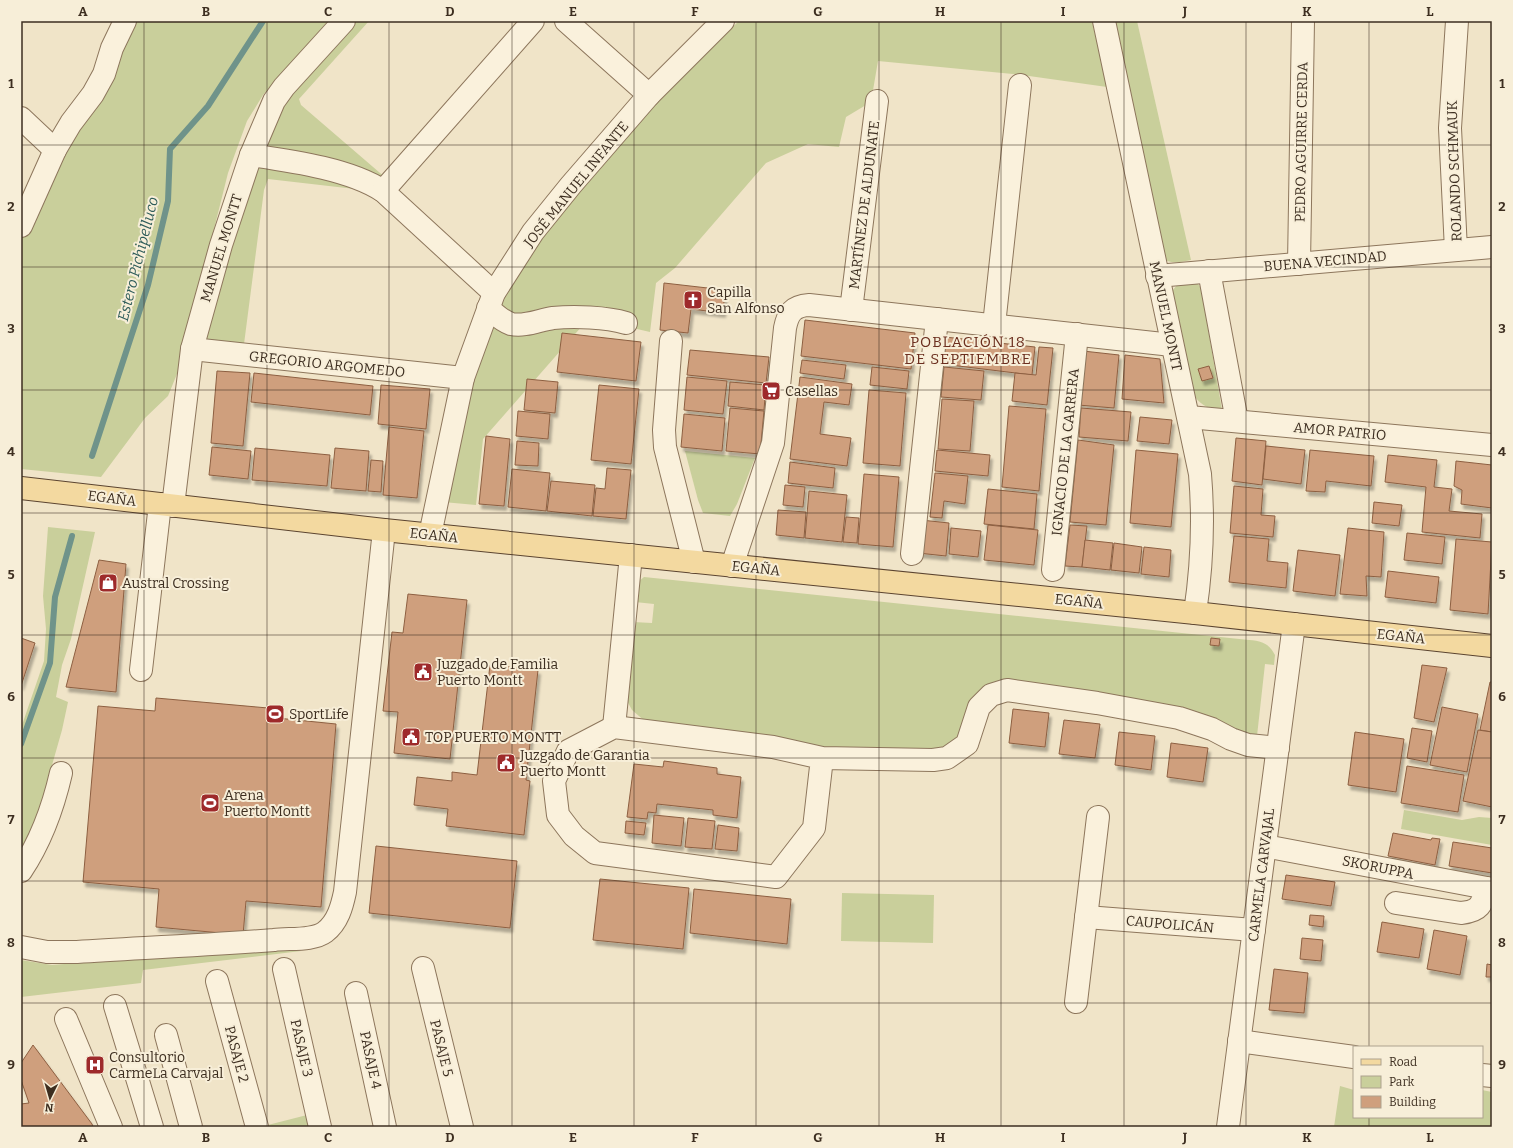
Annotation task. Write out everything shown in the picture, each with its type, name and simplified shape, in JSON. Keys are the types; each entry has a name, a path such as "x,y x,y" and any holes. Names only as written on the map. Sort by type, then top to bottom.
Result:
{"main road":[{"name":"EGAÑA","path":"21,488 430,535 1195,613 1492,646"}],"street":[{"path":"21,226 55,150 71,123 94,94 104,74 121,26 125,21"},
{"name":"MANUEL MONTT","path":"141,670 152,568 166,505 192,349 221,245 251,155 274,101 280,92 344,21"},
{"path":"383,191 533,21"},
{"path":"566,21 649,95"},
{"name":"JOSÉ MANUEL INFANTE","path":"430,535 463,378 491,300 533,232 649,95 723,21"},
{"name":"MANUEL MONTT","path":"1104,21 1157,276 1199,467 1202,503 1201,575 1195,613"},
{"name":"PEDRO AGUIRRE CERDA","path":"1299,264 1302,21"},
{"name":"ROLANDO SCHMAUK","path":"1456,250 1450,128 1457,21"},
{"path":"994,325 1020,85"},
{"name":"MARTÍNEZ DE ALDUNATE","path":"851,310 877,101"},
{"path":"21,118 55,150"},
{"path":"251,155 344,174 365,180 383,191 491,300 502,320 511,324 526,324 555,318 610,318 626,323"},
{"name":"BUENA VECINDAD","path":"1157,276 1492,247"},
{"path":"1209,271 1237,421"},
{"path":"732,566 773,443 785,328 788,316 793,309 808,305 1172,345"},
{"path":"912,554 937,319"},
{"name":"IGNACIO DE LA CARRERA","path":"1053,570 1077,334"},
{"path":"670,341 664,430 665,448 694,562"},
{"name":"GREGORIO ARGOMEDO","path":"192,349 463,378"},
{"name":"AMOR PATRIO","path":"1189,417 1492,445"},
{"path":"21,947 47,952 76,952 264,941 311,937 324,932 330,927 342,905 345,892 384,530"},
{"path":"614,727 631,556"},
{"name":"CARMELA CARVAJAL","path":"1228,1127 1294,624"},
{"path":"822,758 814,828 776,877 595,853 574,836 558,814 554,781 568,751 614,727 773,747 822,758 916,761 947,758 966,744 975,715 985,699 999,691 1008,690 1098,703 1179,718 1212,729 1231,739 1248,744 1278,748"},
{"path":"21,871 43,833 50,814 61,773"},
{"path":"1076,1002 1098,817"},
{"name":"SKORUPPA","path":"1265,846 1489,888"},
{"path":"1396,903 1461,913 1471,912 1478,908 1483,902 1489,888"},
{"name":"CAUPOLICÁN","path":"1086,917 1254,930"},
{"name":"PASAJE 5","path":"423,968 462,1127"},
{"name":"PASAJE 3","path":"284,970 320,1127"},
{"name":"PASAJE 2","path":"216,981 257,1127"},
{"name":"PASAJE 4","path":"356,993 385,1127"},
{"path":"115,1006 152,1127"},
{"path":"66,1019 111,1127"},
{"path":"166,1035 191,1127"},
{"path":"1240,1041 1353,1057"}],"green space":[{"path":"134,21 328,21 263,95 247,121 228,173 179,369 168,396 145,418 101,477 21,469 21,241 28,223"},
{"path":"356,21 369,21 299,99 301,105 387,179 381,180 269,147 267,143 286,100"},
{"path":"739,21 1092,21 1107,87 1022,75 878,61 871,102 846,117 839,147 808,144 766,163 675,268 656,283 650,332 637,329 628,321 590,317 483,439 476,505 443,502 474,368 501,298 535,244 667,89"},
{"path":"1112,21 1137,21 1191,260 1174,262 1165,260"},
{"path":"255,166 272,168 348,184 355,189 268,179 264,190 244,344 206,341"},
{"path":"1192,282 1198,284 1201,288 1222,410 1207,407 1195,397 1172,291 1178,284"},
{"path":"685,451 755,458 737,504 730,516 703,513"},
{"path":"48,527 95,532 71,639 62,665 56,697 68,702 62,730 35,825 21,855 21,728 44,661 46,629 43,596"},
{"path":"644,577 1253,640 1264,643 1273,651 1275,655 1274,665 1265,664 1257,736 1004,684 952,750 851,751 647,723 632,710 626,699 633,622 652,623 654,604 635,602 638,582"},
{"path":"1404,810 1462,820 1479,817 1492,818 1492,845 1401,829"},
{"path":"842,893 934,895 933,943 841,941"},
{"path":"295,945 301,951 143,970 141,983 21,997 21,960 52,965"},
{"path":"1340,1086 1353,1090 1353,1118 1483,1118 1483,1090 1492,1092 1492,1127 1334,1127"},
{"path":"307,1115 310,1127 264,1126"}],"building":[{"name":"Capilla San Alfonso","path":"664,283 725,290 723,313 691,309 688,333 660,330"},
{"path":"805,320 915,333 911,369 801,356"},
{"path":"562,333 641,342 636,381 557,372"},
{"path":"945,337 1035,347 1032,375 942,364"},
{"path":"1039,347 1053,348 1047,405 1012,401 1015,373 1036,375"},
{"path":"690,350 769,357 766,383 687,375"},
{"path":"1083,351 1119,355 1114,408 1078,405"},
{"path":"1125,355 1160,359 1164,403 1122,399"},
{"path":"802,360 846,365 844,379 800,373"},
{"path":"1209,366 1213,378 1202,381 1198,369"},
{"path":"872,367 909,371 907,389 870,385"},
{"path":"944,367 984,371 981,400 941,397"},
{"path":"217,371 250,373 243,446 211,443"},
{"path":"254,373 373,386 370,415 251,402"},
{"path":"687,377 727,381 723,414 684,410"},
{"path":"800,377 852,384 849,405 824,402 820,434 851,438 847,466 790,459"},
{"path":"527,379 558,382 555,413 524,410"},
{"path":"730,382 766,385 764,410 728,406"},
{"path":"381,385 430,389 426,429 378,424"},
{"path":"599,385 639,389 631,464 591,460"},
{"path":"869,390 906,393 900,466 863,463"},
{"path":"942,399 974,401 970,451 938,449"},
{"path":"1009,406 1046,409 1039,491 1002,487"},
{"path":"730,408 764,411 760,454 726,451"},
{"path":"1081,408 1131,412 1128,441 1079,437"},
{"path":"518,411 550,414 548,439 516,436"},
{"path":"684,414 725,418 722,451 681,447"},
{"path":"1140,417 1172,420 1169,444 1137,441"},
{"path":"389,427 424,431 417,498 383,495"},
{"path":"486,436 510,439 504,506 479,504"},
{"path":"1236,438 1266,441 1262,485 1232,481"},
{"path":"1078,440 1114,445 1106,525 1070,522"},
{"path":"517,441 539,443 538,466 515,465"},
{"path":"1266,446 1305,450 1301,484 1263,479"},
{"path":"212,447 251,451 248,479 209,475"},
{"path":"255,448 330,455 327,486 252,480"},
{"path":"335,448 369,451 366,491 331,488"},
{"path":"937,450 990,455 988,476 935,471"},
{"path":"1136,450 1178,454 1171,527 1130,523"},
{"path":"1310,450 1374,456 1371,486 1326,481 1325,492 1306,491"},
{"path":"1388,455 1437,460 1434,487 1452,489 1449,511 1482,514 1480,538 1422,532 1426,487 1385,482"},
{"path":"371,460 383,461 381,492 368,491"},
{"path":"1456,461 1492,465 1492,508 1461,504 1462,490 1454,486"},
{"path":"790,462 835,468 833,488 788,483"},
{"path":"607,468 631,470 626,519 593,516 596,488 605,489"},
{"path":"512,469 550,473 546,511 508,507"},
{"path":"935,473 968,476 965,504 944,501 942,518 930,517"},
{"path":"864,474 899,477 893,547 858,544"},
{"path":"551,481 595,485 592,516 547,511"},
{"path":"785,485 805,487 803,507 783,505"},
{"path":"1234,486 1263,489 1261,515 1275,516 1273,537 1230,533"},
{"path":"988,489 1037,494 1034,529 984,524"},
{"path":"809,491 847,495 842,542 805,538"},
{"path":"1374,502 1402,505 1399,526 1372,523"},
{"path":"778,510 806,512 804,538 776,535"},
{"path":"846,517 859,518 857,543 843,542"},
{"path":"921,520 949,523 946,556 918,553"},
{"path":"988,525 1038,530 1034,565 984,560"},
{"path":"1070,525 1087,526 1082,567 1065,566"},
{"path":"951,528 981,531 978,557 949,554"},
{"path":"1348,528 1384,532 1381,577 1366,576 1367,596 1340,594"},
{"path":"1407,533 1445,537 1442,564 1404,560"},
{"path":"1234,536 1269,539 1267,561 1288,563 1286,588 1229,582"},
{"path":"1456,539 1492,542 1488,614 1450,610"},
{"path":"1085,540 1113,543 1110,570 1082,567"},
{"path":"1114,543 1142,547 1139,573 1111,570"},
{"path":"1144,547 1171,550 1169,577 1141,574"},
{"path":"1298,550 1340,555 1335,596 1293,591"},
{"path":"99,560 126,564 116,692 66,687"},
{"path":"1388,571 1439,577 1436,603 1385,597"},
{"name":"Juzgado de Familia Puerto Montt","path":"408,594 467,600 450,759 394,753 398,712 383,711 392,632 403,633"},
{"path":"21,638 35,643 21,686"},
{"path":"1211,638 1220,639 1219,646 1210,645"},
{"path":"490,665 538,670 526,780 530,781 524,835 446,826 448,809 414,805 417,777 452,781 452,772 477,775"},
{"path":"1422,665 1447,668 1434,722 1414,718"},
{"path":"1490,682 1492,682 1492,732 1480,730"},
{"name":"Arena Puerto Montt","path":"156,698 268,708 267,717 336,724 321,907 246,901 243,935 156,927 159,889 83,882 98,706 155,711"},
{"path":"1442,707 1478,714 1467,772 1430,765"},
{"path":"1013,709 1049,713 1045,747 1009,743"},
{"path":"1064,720 1100,724 1095,758 1059,754"},
{"path":"1412,728 1432,731 1427,762 1407,758"},
{"path":"1478,730 1492,732 1492,807 1463,801"},
{"path":"1119,732 1155,736 1151,770 1115,765"},
{"path":"1355,732 1404,739 1396,792 1348,785"},
{"path":"1171,743 1208,748 1203,782 1167,777"},
{"path":"664,761 717,768 717,774 741,777 737,818 713,815 713,810 657,804 656,813 648,812 647,819 627,817 634,764 663,767"},
{"path":"1407,766 1464,775 1458,812 1401,803"},
{"path":"654,815 684,818 681,846 652,843"},
{"path":"688,818 715,821 712,849 685,847"},
{"path":"626,821 646,823 644,835 625,833"},
{"path":"718,825 739,828 737,851 715,849"},
{"path":"1393,833 1431,840 1432,838 1440,839 1435,865 1388,856"},
{"path":"1453,842 1492,848 1492,873 1449,866"},
{"path":"376,846 517,861 510,928 369,913"},
{"path":"1286,875 1335,882 1331,906 1282,899"},
{"path":"600,879 689,888 683,949 593,940"},
{"path":"694,889 791,899 787,944 690,933"},
{"path":"1310,915 1324,916 1323,927 1309,925"},
{"path":"1382,922 1424,929 1419,958 1377,952"},
{"path":"1434,930 1467,936 1460,975 1427,969"},
{"path":"1302,938 1323,940 1321,961 1300,959"},
{"path":"1487,964 1492,965 1492,977 1486,977"},
{"path":"1274,969 1308,973 1304,1013 1269,1010"},
{"path":"33,1045 93,1127 21,1127 21,1104 29,1103 21,1080 21,1063"}],"waterway":[{"name":"Estero Pichipelluco","path":"92,456 148,285 168,201 170,149 208,106 263,21"},
{"name":"Estero Pichipelluco","path":"21,744 50,663 55,597 72,536"}],"place":[{"name":"Capilla San Alfonso","path":"693,300"},
{"name":"Casellas","path":"771,391"},
{"name":"Austral Crossing","path":"108,583"},
{"name":"Juzgado de Familia Puerto Montt","path":"423,672"},
{"name":"SportLife","path":"275,714"},
{"name":"TOP PUERTO MONTT","path":"411,737"},
{"name":"Juzgado de Garantia Puerto Montt","path":"506,763"},
{"name":"Arena Puerto Montt","path":"210,803"},
{"name":"Consultorio CarmeLa Carvajal","path":"95,1065"}],"district":[{"name":"POBLACIÓN 18 DE SEPTIEMBRE","path":"968,350"}]}
